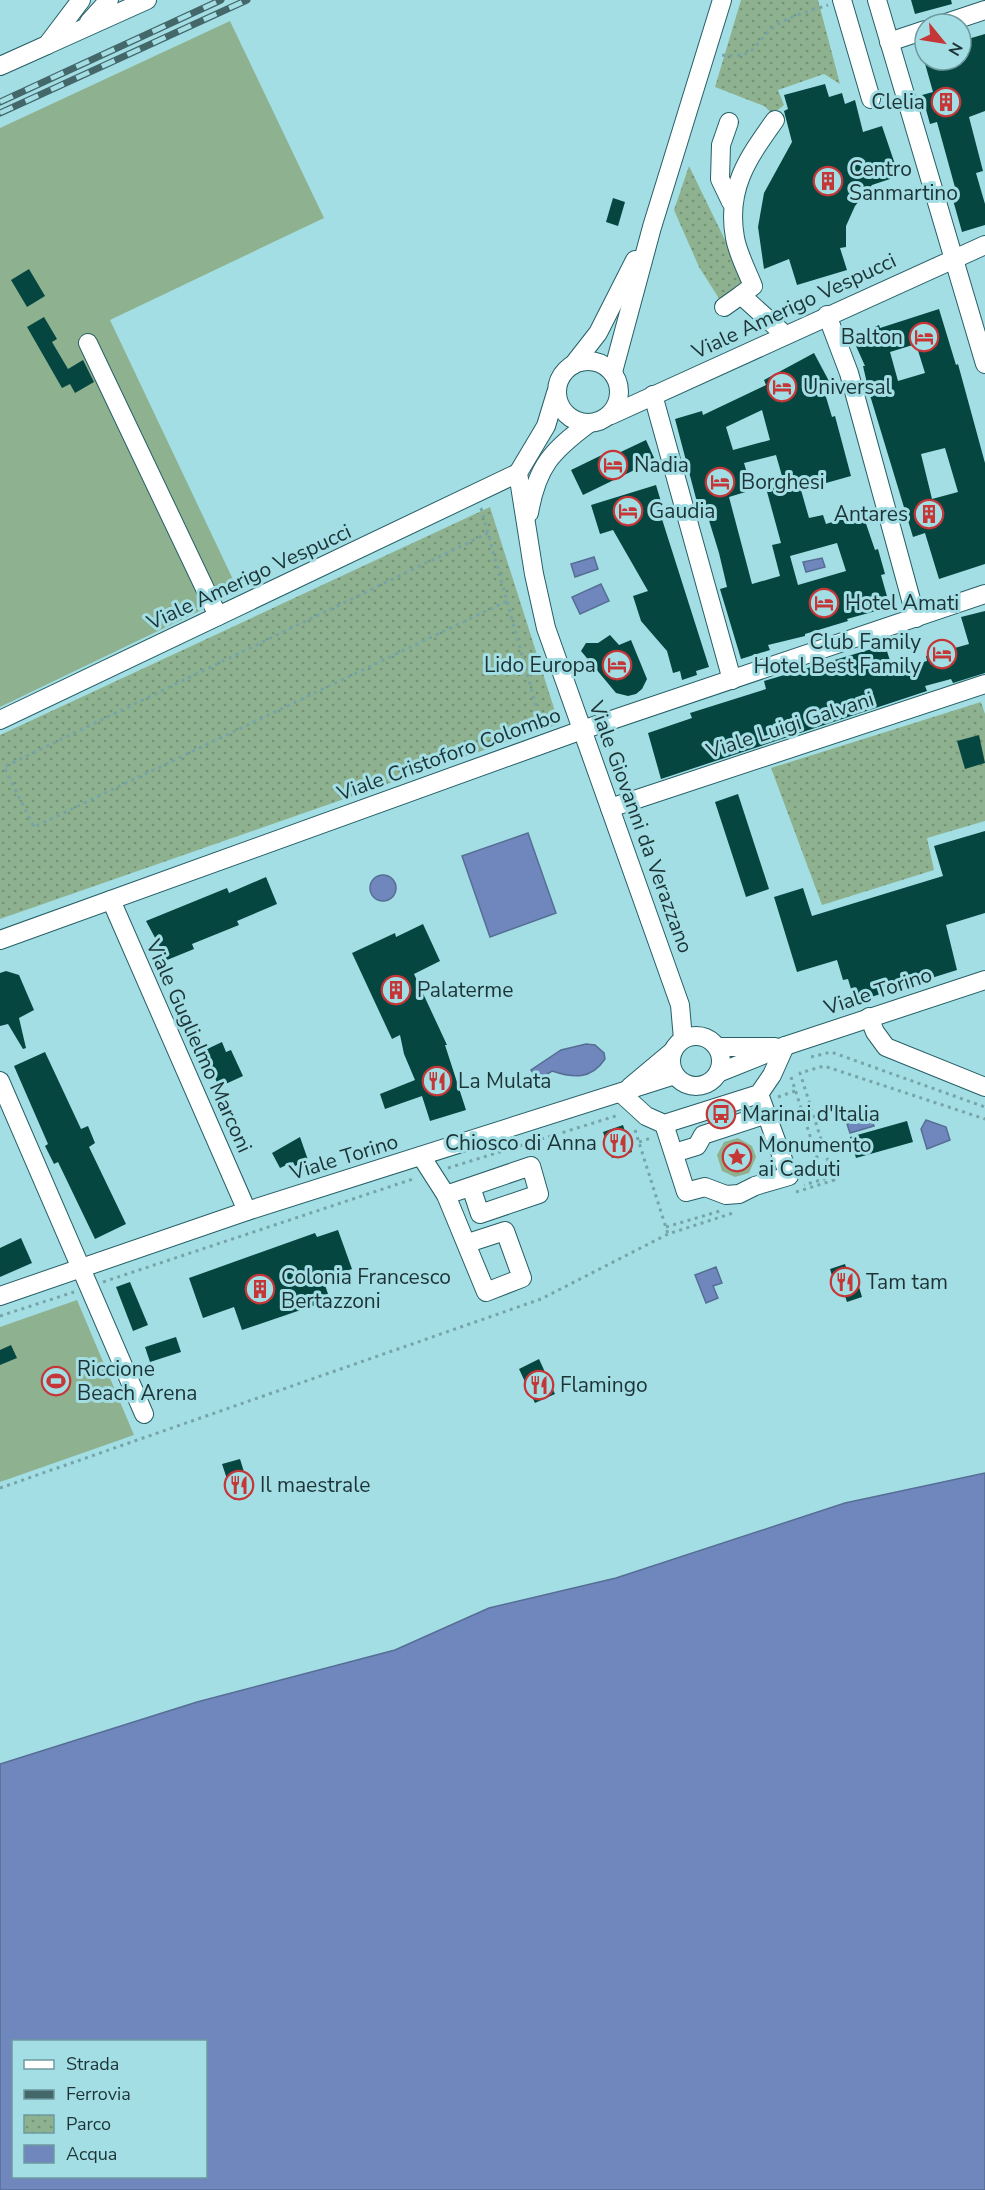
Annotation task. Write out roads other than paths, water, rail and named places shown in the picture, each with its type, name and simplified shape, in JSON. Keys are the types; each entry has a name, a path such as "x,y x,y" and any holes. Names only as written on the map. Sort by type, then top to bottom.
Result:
{"street":[{"path":"47,45 81,0"},
{"path":"84,28 109,0"},
{"path":"0,66 147,0"},
{"path":"556,393 563,411 578,423 588,424 604,420 611,415 619,398 615,376 652,227 722,0"},
{"path":"842,0 871,99"},
{"path":"877,0 985,364"},
{"path":"889,42 913,34"},
{"path":"864,74 896,64"},
{"path":"731,202 748,157 775,120"},
{"path":"724,307 753,286 735,240 731,202 720,179 721,145 729,122"},
{"path":"518,474 546,426 561,376 573,365 598,333 652,227"},
{"name":"Viale Amerigo Vespucci","path":"611,415 953,257 985,245"},
{"path":"741,295 785,335"},
{"path":"827,315 849,373 916,618"},
{"path":"88,343 218,616"},
{"path":"573,365 594,361 615,376 653,395 732,680"},
{"name":"Viale Giovanni da Verazzano","path":"527,523 531,498 543,465 556,448 588,424"},
{"name":"Viale Amerigo Vespucci","path":"0,720 518,474"},
{"name":"Viale Giovanni da Verazzano","path":"518,474 534,574 546,628 680,1005 712,1043"},
{"name":"Viale Cristoforo Colombo","path":"0,940 582,730 985,594"},
{"name":"Viale Luigi Galvani","path":"610,808 985,684"},
{"name":"Viale Guglielmo Marconi","path":"111,900 247,1211"},
{"name":"Viale Torino","path":"718,1073 726,1073 785,1046 985,980"},
{"name":"Viale Giovanni da Verazzano","path":"678,1045 680,1005"},
{"path":"869,1017 875,1032 886,1047 985,1087"},
{"path":"695,1036 712,1043 722,1063 718,1073 705,1085 694,1087 683,1083 675,1075 671,1063 678,1045 695,1036"},
{"name":"Viale Torino","path":"712,1043 756,1048 785,1046"},
{"name":"Viale Torino","path":"622,1094 678,1045"},
{"path":"622,1094 646,1116 664,1124 759,1094 772,1076 785,1046"},
{"path":"933,1065 963,1067 985,1074"},
{"path":"933,1065 966,1092 985,1099"},
{"name":"Viale Torino","path":"0,1296 247,1211 622,1094 675,1075"},
{"path":"0,1081 144,1414"},
{"path":"664,1124 686,1192 705,1187 726,1195 739,1194 755,1186 789,1176 759,1094"},
{"path":"674,1153 697,1146 703,1135 767,1114"},
{"path":"421,1156 430,1173 447,1195 458,1228 468,1244"},
{"path":"447,1195 471,1187"}],"water":[{"path":"594,557 598,569 575,577 571,564"},
{"path":"822,558 825,567 806,572 803,562"},
{"path":"601,584 609,601 580,614 572,597"},
{"path":"528,833 556,913 490,937 462,856"},
{"path":"383,875 392,879 396,888 392,897 383,901 374,897 370,888 374,879"},
{"path":"586,1044 595,1045 604,1053 605,1059 600,1066 588,1074 574,1076 552,1071 538,1080 531,1070 561,1050"},
{"path":"871,1117 874,1126 850,1133 847,1124"},
{"path":"926,1120 946,1127 950,1140 927,1149 921,1129"},
{"path":"736,1144 746,1147 750,1157 747,1166 737,1171 728,1168 723,1158 726,1148"},
{"path":"716,1267 722,1283 713,1286 718,1298 706,1303 695,1275"},
{"path":"985,1473 985,2190 0,2190 0,1764 197,1702 395,1650 489,1608 616,1578 845,1503"}],"railway":[{"path":"0,102 221,0"},
{"path":"0,113 247,0"}],"place":[{"name":"Clelia","path":"946,102"},
{"name":"Centro Sanmartino","path":"828,181"},
{"name":"Balton","path":"924,337"},
{"name":"Universal","path":"782,387"},
{"name":"Nadia","path":"613,465"},
{"name":"Borghesi","path":"720,482"},
{"name":"Gaudia","path":"628,511"},
{"name":"Antares","path":"929,514"},
{"name":"Hotel Amati","path":"824,603"},
{"name":"Club Family Hotel Best Family","path":"942,654"},
{"name":"Lido Europa","path":"617,665"},
{"name":"Palaterme","path":"396,990"},
{"name":"La Mulata","path":"437,1081"},
{"name":"Marinai d'Italia","path":"721,1114"},
{"name":"Chiosco di Anna","path":"618,1143"},
{"name":"Monumento ai Caduti","path":"737,1157"},
{"name":"Tam tam","path":"845,1282"},
{"name":"Colonia Francesco Bertazzoni","path":"260,1289"},
{"name":"Riccione Beach Arena","path":"56,1381"},
{"name":"Flamingo","path":"539,1385"},
{"name":"Il maestrale","path":"239,1485"}]}
